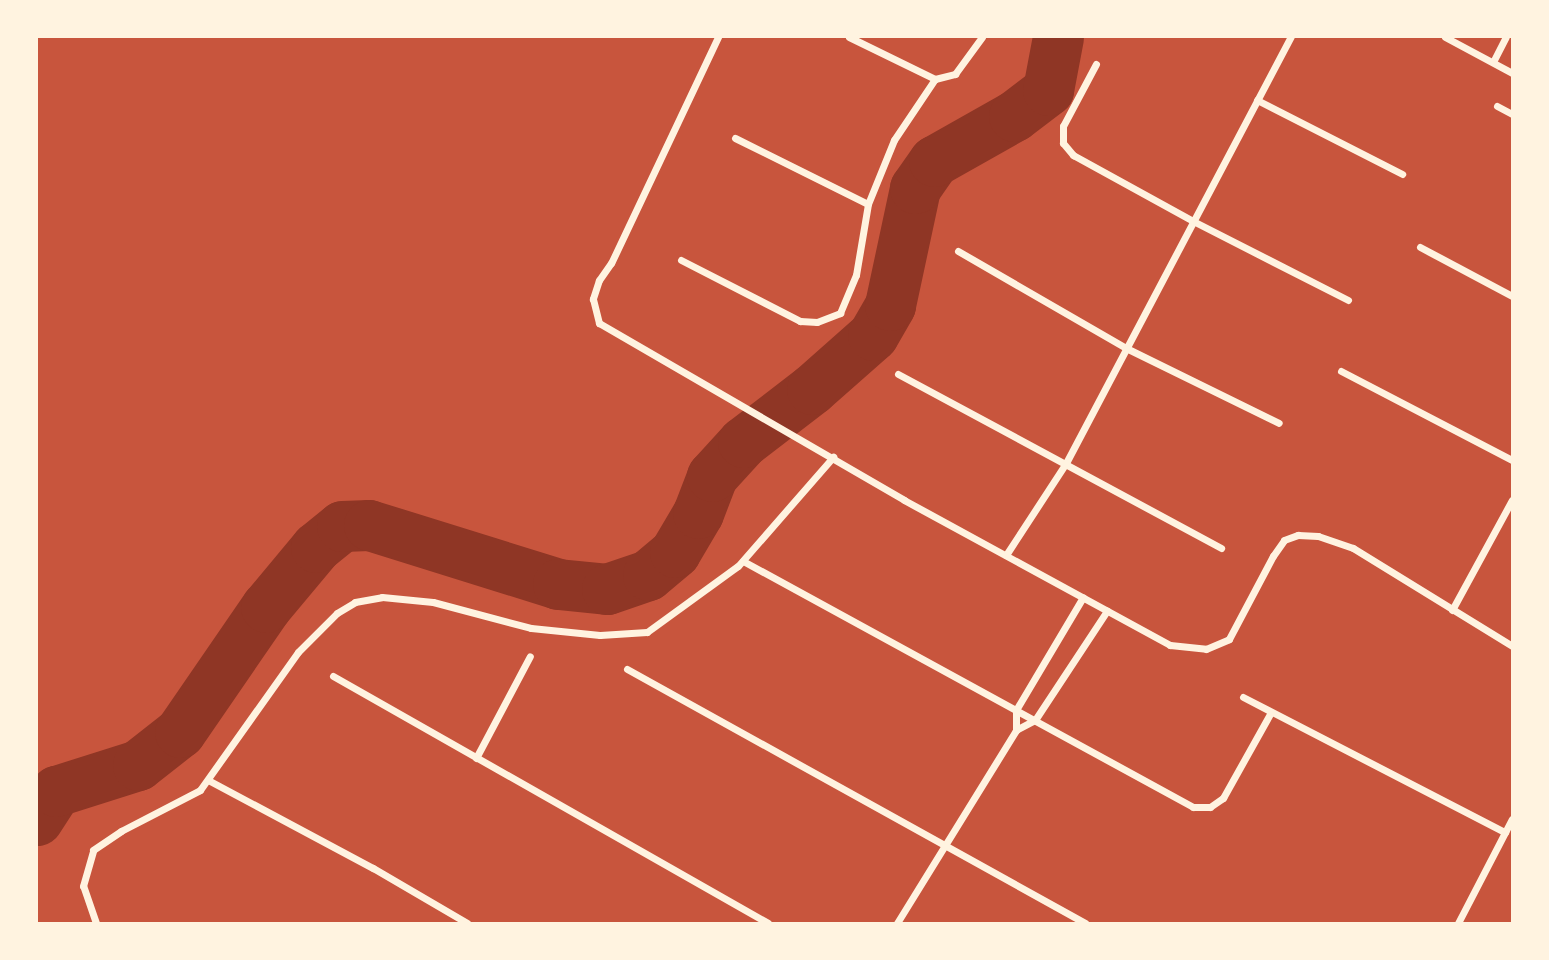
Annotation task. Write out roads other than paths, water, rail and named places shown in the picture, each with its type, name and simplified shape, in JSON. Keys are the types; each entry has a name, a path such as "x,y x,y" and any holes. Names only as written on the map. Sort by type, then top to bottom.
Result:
{"street":[{"path":"718,37 593,299 599,323 1006,555 1170,645 1206,649 1229,639 1273,556 1284,540 1298,534 1318,536 1353,548 1512,646"},
{"path":"849,37 935,79 955,74 982,37"},
{"path":"1006,555 1066,463 1291,37"},
{"path":"1445,37 1512,73"},
{"path":"1493,62 1506,37"},
{"path":"1096,64 1063,126 1063,143 1073,155 1193,221 1348,300"},
{"path":"681,260 800,321 817,322 840,313 856,275 868,204 894,140 935,79"},
{"path":"1257,100 1402,174"},
{"path":"1497,106 1512,114"},
{"path":"735,138 868,204"},
{"path":"1420,247 1512,296"},
{"path":"958,251 1126,348 1279,423"},
{"path":"1341,371 1512,460"},
{"path":"898,373 1221,548"},
{"path":"96,923 83,886 93,850 121,831 200,790 298,652 337,613 355,602 382,597 433,602 531,628 600,635 647,632 743,561 833,457"},
{"path":"1452,610 1512,500"},
{"path":"743,561 1193,807 1210,807 1223,798 1272,712"},
{"path":"1016,730 1016,710 1083,597"},
{"path":"897,923 1016,730 1035,720 1107,611"},
{"path":"476,758 530,656"},
{"path":"627,669 1085,923"},
{"path":"333,676 768,923"},
{"path":"1243,697 1505,832"},
{"path":"208,780 373,868 467,923"},
{"path":"1458,923 1512,819"}],"waterway":[{"path":"37,820 56,791 138,765 180,732 266,607 316,547 342,526 369,525 558,584 607,589 648,575 675,552 698,513 712,476 743,442 812,389 873,335 890,305 915,188 934,161 1014,116 1048,90 1058,37"}]}
